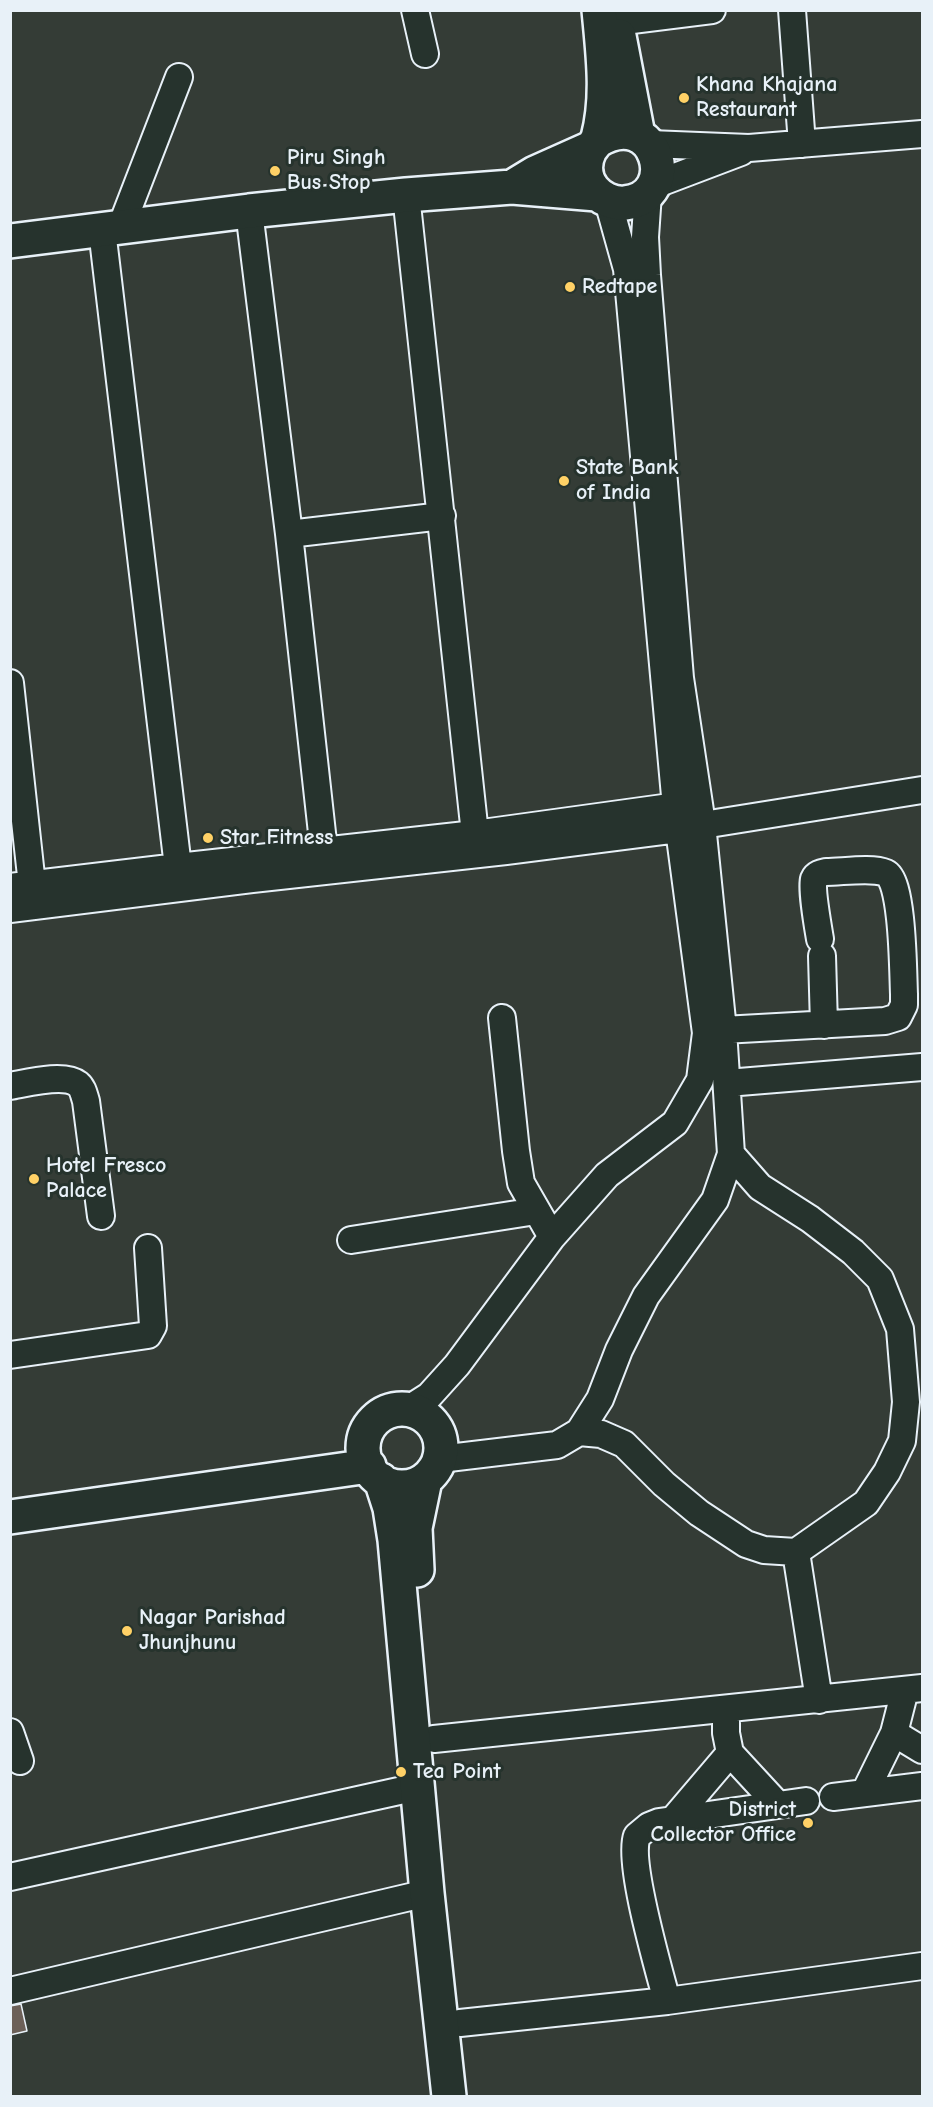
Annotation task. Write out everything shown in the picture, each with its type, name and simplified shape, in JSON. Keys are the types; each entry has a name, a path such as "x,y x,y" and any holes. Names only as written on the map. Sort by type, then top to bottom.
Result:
{"main road":[{"path":"10,241 249,211 512,187 603,197 622,204 636,201 651,189 658,175 658,164 656,153 644,139 610,14"},
{"path":"603,197 591,186 585,167 594,144 605,77 610,14"},
{"path":"512,187 594,144 610,133 624,131 644,139"},
{"path":"449,2097 390,1508 371,1466 364,1440 374,1422 382,1415 397,1410 407,1410 426,1417 434,1425 441,1440 416,1528 415,1550 469,2097"},
{"path":"371,1466 389,1485 404,1487 433,1469"},
{"path":"10,1495 371,1466"},
{"path":"10,1517 371,1466"}],"street":[{"path":"415,10 424,54"},
{"path":"610,14 712,10"},
{"path":"792,10 802,144"},
{"path":"178,867 112,228 179,77"},
{"path":"644,139 750,148 922,134"},
{"path":"407,1410 429,1396 457,1365 552,1237 607,1175 675,1123 700,1080 706,1033 645,237 651,189 750,148"},
{"path":"406,195 475,834"},
{"path":"433,1469 557,1445 579,1432 600,1399 619,1350 646,1296 715,1200 731,1154 723,1030 689,816 627,269 603,197"},
{"path":"249,211 289,534 324,850"},
{"path":"289,534 442,516"},
{"path":"10,683 21,886 324,850 475,834 689,816 922,790"},
{"path":"10,909 506,851 689,816"},
{"path":"723,1030 885,1021 898,1017 902,1012 904,994 899,914 895,885 887,874 871,871 820,873 814,880 821,947 824,1024"},
{"path":"502,1018 521,1183 552,1237"},
{"path":"727,1083 922,1067"},
{"path":"10,1086 57,1079 72,1080 80,1086 86,1101 101,1216"},
{"path":"579,1432 601,1434 624,1444 664,1484 699,1513 746,1544 764,1550 796,1552 866,1503 887,1472 902,1441 906,1402 914,1373 900,1329 880,1279 844,1245 810,1219 760,1187 731,1154"},
{"path":"351,1240 536,1211"},
{"path":"10,1355 148,1335 153,1326 148,1248"},
{"path":"796,1552 819,1700"},
{"path":"434,1739 914,1689"},
{"path":"865,1792 914,1689"},
{"path":"726,1709 726,1733 730,1753 778,1805"},
{"path":"10,1732 20,1761"},
{"path":"894,1733 922,1750"},
{"path":"673,1820 730,1753"},
{"path":"832,1797 922,1786"},
{"path":"10,1877 417,1787"},
{"path":"667,2001 644,1911 634,1842 637,1836 649,1826 673,1820 806,1801"},
{"path":"10,1991 427,1893"},
{"path":"460,2023 667,2001 922,1966"}],"building":[{"path":"21,2004 27,2031 10,2035 10,2006"}],"place":[{"name":"Khana Khajana Restaurant","path":"684,98"},
{"name":"Piru Singh Bus Stop","path":"275,171"},
{"name":"Redtape","path":"570,287"},
{"name":"State Bank of India","path":"564,481"},
{"name":"Star Fitness","path":"208,838"},
{"name":"Hotel Fresco Palace","path":"34,1179"},
{"name":"Nagar Parishad Jhunjhunu","path":"127,1631"},
{"name":"Tea Point","path":"401,1772"},
{"name":"District Collector Office","path":"808,1823"}]}
